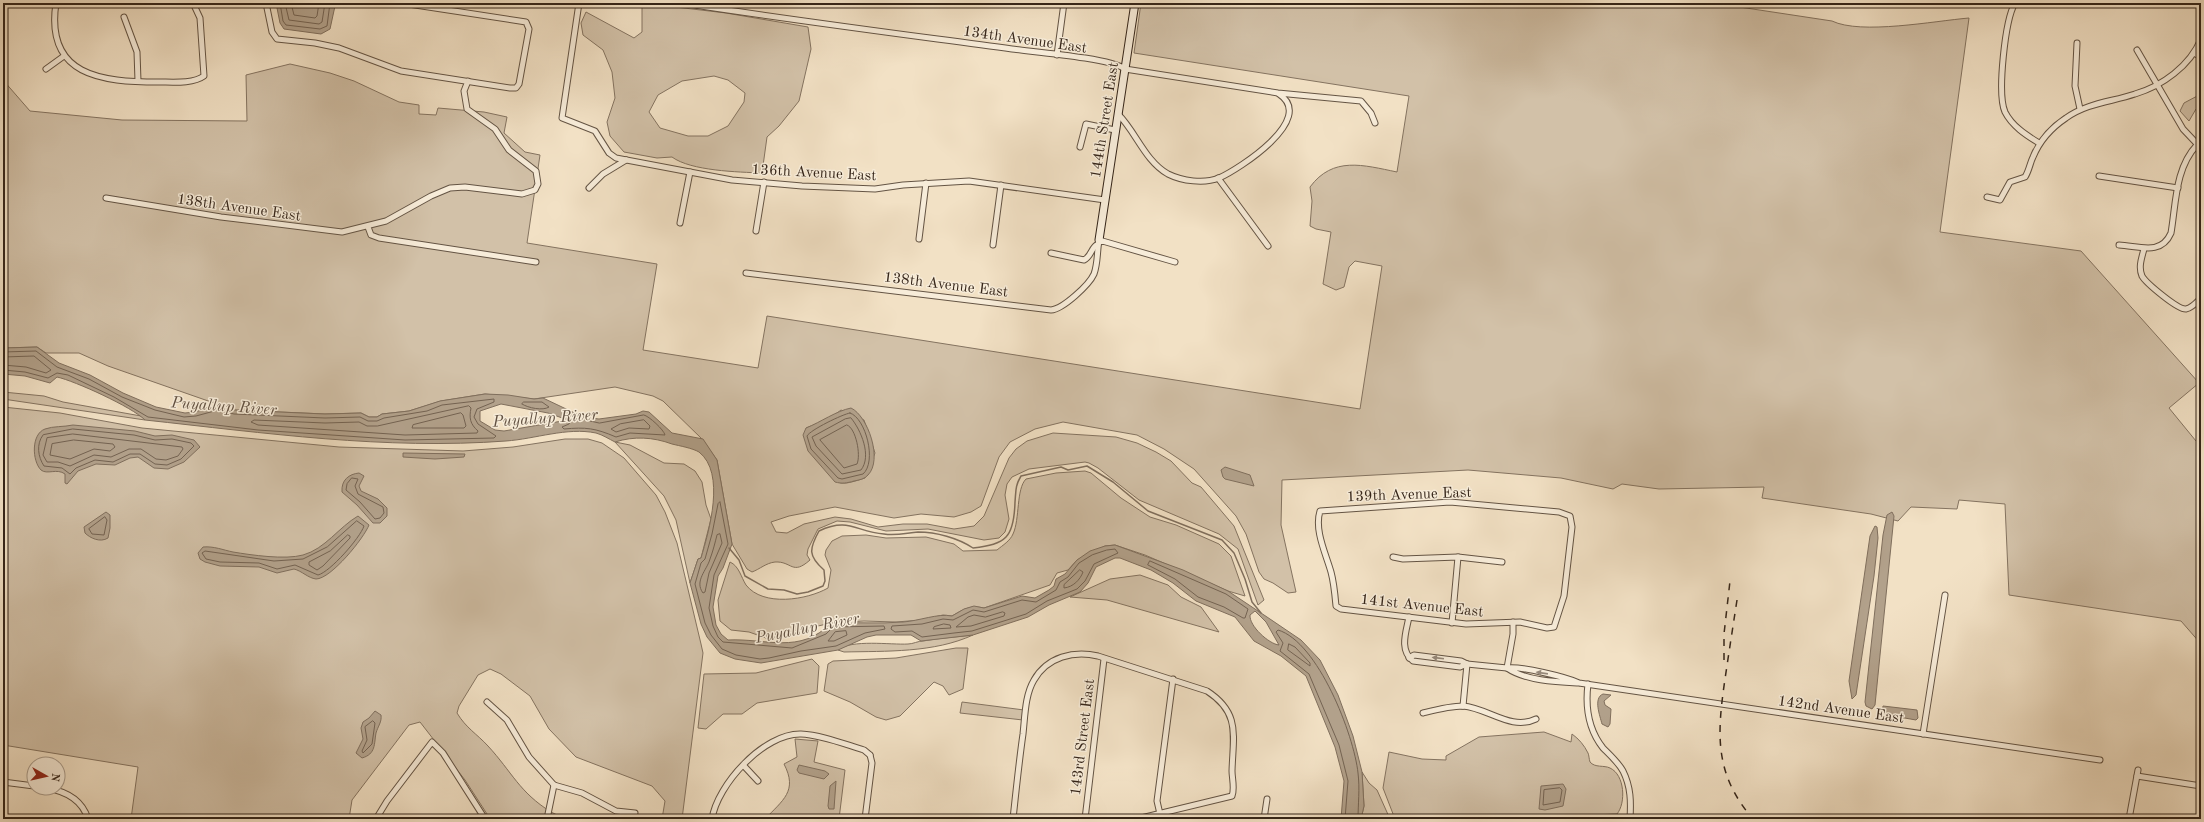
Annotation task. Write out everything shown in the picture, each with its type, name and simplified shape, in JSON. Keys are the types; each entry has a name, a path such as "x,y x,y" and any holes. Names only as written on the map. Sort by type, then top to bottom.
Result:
{"street":[{"path":"56,3 54,29 59,48 64,56 79,69 88,74 138,81 178,82 199,79 204,76 200,18 194,3"},
{"path":"266,3 274,38 339,48 401,71 515,88 520,82 529,29 527,23 402,3"},
{"name":"136th Avenue East","path":"580,3 562,118 595,131 612,156 732,180 860,189 969,181 1105,200"},
{"name":"134th Avenue East","path":"681,3 838,27 1057,55 1109,63 1125,69 1278,93 1361,101 1371,113 1375,123"},
{"path":"1057,55 1064,3"},
{"name":"144th Street East","path":"1099,242 1134,3"},
{"path":"2015,3 2008,24 2001,82 2001,98 2005,111 2013,124 2039,143"},
{"path":"124,17 137,52 138,81"},
{"path":"1987,197 2000,200 2010,182 2025,177 2039,143 2063,120 2080,109 2134,95 2157,84 2176,72 2194,53 2201,39"},
{"path":"2077,43 2075,86 2080,109"},
{"path":"2120,245 2144,248 2161,246 2171,236 2178,188 2186,161 2199,146 2183,129 2137,50"},
{"path":"2194,53 2201,57"},
{"path":"46,69 64,56"},
{"name":"138th Avenue East","path":"106,198 222,217 324,231 349,232 386,221 450,188 465,187 527,194 538,187 538,175 536,171 509,150 495,129 467,109 464,92 468,81"},
{"path":"1118,114 1152,159 1164,171 1176,177 1196,180 1218,178 1254,156 1278,136 1285,125 1288,111 1287,102 1278,93"},
{"path":"1080,147 1086,124 1115,130"},
{"path":"589,188 603,174 626,160"},
{"path":"680,223 690,172"},
{"path":"2099,176 2178,188"},
{"path":"1218,178 1268,246"},
{"path":"756,231 764,182"},
{"path":"919,239 926,183"},
{"path":"993,245 1001,185"},
{"path":"368,227 371,235 379,238 536,262"},
{"path":"1051,253 1084,260 1090,255 1093,247 1099,242 1175,262"},
{"name":"138th Avenue East","path":"746,273 861,285 1046,310 1057,310 1066,304 1092,278 1096,268 1099,242"},
{"path":"2144,248 2141,270 2144,279 2177,306 2185,309 2191,307 2201,298"},
{"name":"139th Avenue East","path":"1336,606 1331,571 1323,545 1319,519 1320,511 1450,502 1559,512 1570,516 1572,527 1564,596 1558,619 1553,628"},
{"path":"1394,557 1403,559 1458,557 1502,562"},
{"path":"1452,623 1458,557"},
{"path":"1923,734 1945,595"},
{"name":"141st Avenue East","path":"1336,606 1341,609 1452,623 1472,625 1513,622 1553,628"},
{"name":"142nd Avenue East","path":"1409,617 1405,652 1409,658 1414,655 1461,661 1467,664 1507,668 1516,667 1530,671 1566,676 1579,683 2100,760"},
{"path":"1507,668 1513,634 1513,622"},
{"path":"1013,819 1028,695 1036,676 1052,661 1076,654 1092,655 1206,691 1220,701 1228,711 1235,733 1232,769 1233,794 1225,799 1138,819"},
{"name":"143rd Street East","path":"1085,819 1104,659"},
{"path":"1463,706 1467,664"},
{"path":"1160,814 1157,801 1173,680"},
{"path":"1588,684 1586,705 1591,727 1596,738 1617,762 1627,779 1631,794 1630,819"},
{"path":"487,702 507,720 529,757 554,785 582,793 616,811 634,813"},
{"path":"1423,713 1463,706 1510,721 1525,722 1536,718"},
{"path":"712,819 716,804 724,787 758,752 779,738 800,734 821,738 864,750 872,754 865,819"},
{"path":"376,819 387,801 432,742 446,757 478,811 485,819"},
{"path":"744,766 758,781"},
{"path":"2137,819 2130,818 2138,770"},
{"path":"2137,776 2201,786"},
{"path":"3,782 26,785"},
{"path":"547,819 554,785"},
{"path":"66,793 69,794 85,811 88,819"},
{"path":"1264,819 1267,799"}],"shaded area":[{"path":"642,3 726,13 808,27 811,49 799,101 779,126 767,137 762,173 715,170 680,162 672,157 657,158 624,152 610,136 607,122 615,98 612,72 603,50 583,35 581,23 586,12 634,38 642,32","holes":["714,76 728,80 745,93 744,102 728,126 708,136 688,136 660,128 649,112 658,95 682,81"]},
{"path":"1141,3 1713,3 1832,21 1845,25 1861,27 1898,26 1969,18 1940,232 2081,251 2199,383 2169,408 2196,441 2201,437 2201,644 2181,621 2009,595 2005,504 1959,500 1957,509 1911,507 1898,521 1871,514 1762,498 1764,487 1659,489 1622,484 1613,489 1561,478 1468,470 1282,480 1281,525 1296,592 1288,593 1264,579 1259,572 1246,534 1236,516 1194,469 1164,449 1137,435 1063,422 1035,429 1010,442 999,457 981,506 971,512 954,517 921,514 894,518 835,507 789,516 771,522 776,532 787,533 804,524 835,517 851,519 878,527 903,524 927,524 954,529 974,526 984,516 1009,458 1016,449 1027,441 1053,433 1116,437 1137,443 1156,452 1171,461 1192,483 1201,487 1234,526 1264,600 1258,605 1238,549 1219,534 1139,500 1098,468 1085,462 1029,469 1012,477 1007,484 1005,495 1009,519 1005,532 999,538 984,540 928,529 886,531 850,522 837,521 818,529 808,549 807,555 810,560 804,565 792,567 781,562 775,562 752,572 747,569 732,544 717,460 702,439 663,401 653,396 615,387 534,399 485,394 441,401 409,411 382,414 377,417 369,417 361,413 325,414 234,410 108,366 79,353 46,353 37,347 3,348 3,80 30,111 122,120 247,121 246,75 290,64 330,73 354,81 399,102 419,105 419,114 436,115 438,108 484,112 507,117 504,133 525,152 540,155 527,243 657,264 643,350 758,368 767,316 1360,409 1382,266 1355,261 1349,267 1344,287 1336,290 1323,284 1331,232 1316,229 1310,226 1312,201 1310,187 1319,177 1329,171 1349,165 1361,165 1397,172 1409,96 1134,53","holes":["841,410 864,420 875,453 865,478 844,483 836,481 825,468 806,428 829,419"]},
{"path":"2201,94 2201,106 2196,109 2189,121 2180,111 2184,103"},
{"path":"3,392 44,396 63,402 141,416 145,420 3,399"},
{"path":"3,407 60,413 142,428 339,447 463,451 513,447 565,439 588,439 602,443 624,458 656,495 665,512 677,543 703,653 682,819 662,819 665,801 652,786 576,757 549,729 530,696 501,674 490,669 478,675 459,706 457,713 468,727 496,755 516,781 531,797 553,813 571,819 493,819 487,814 465,780 420,722 409,725 352,800 349,819 131,819 138,767 3,745"},
{"path":"615,442 630,445 664,463 684,464 695,471 702,482 706,505 711,519 701,558 698,559 690,583 676,520 664,496"},
{"path":"1085,471 1091,473 1121,498 1150,517 1176,525 1219,544 1231,556 1245,596 1228,591 1145,555 1115,545 1105,546 1077,560 1068,570 1057,573 1050,585 984,608 967,608 952,616 943,615 921,620 896,622 864,621 831,623 766,638 749,632 731,630 720,621 718,600 730,562 736,566 746,585 754,592 774,599 786,599 809,596 828,588 831,570 825,555 826,550 832,541 842,536 866,535 886,538 926,537 954,544 963,551 997,550 1008,541 1013,534 1017,520 1019,497 1026,479 1056,473"},
{"path":"1140,575 1168,585 1181,597 1201,607 1219,632 1107,600 1070,597 1110,579"},
{"path":"973,635 942,645 910,650 844,652 838,650 844,647 861,644 910,644 919,641"},
{"path":"956,648 968,648 963,689 949,695 943,686 934,682 900,716 886,720 876,717 850,702 824,691 828,664 833,661 896,658"},
{"path":"812,659 819,666 817,693 757,703 742,714 723,714 706,729 698,728 704,674 756,673"},
{"path":"962,702 1024,710 1023,720 960,713"},
{"path":"1544,732 1571,742 1572,734 1585,747 1592,764 1608,767 1615,772 1621,783 1623,796 1620,809 1617,814 1568,816 1553,819 1395,819 1383,788 1389,752 1422,759 1446,760 1446,756 1479,737"},
{"path":"795,739 818,741 814,762 845,770 839,819 765,819 783,800 789,788 788,773 784,764 797,757"},
{"path":"1362,772 1369,783 1377,790 1390,819 1361,819 1364,806"}],"water":[{"path":"276,3 333,3 335,6 330,29 321,34 284,29 280,23"},
{"path":"37,347 59,363 90,375 123,393 156,407 185,413 195,412 217,405 234,410 325,414 361,413 369,417 377,417 382,414 409,411 440,401 485,394 508,395 534,399 543,398 583,417 599,419 636,414 643,411 649,412 672,433 703,439 717,460 732,544 723,568 718,576 713,607 716,625 721,634 728,640 782,643 795,642 807,639 819,633 831,623 885,623 909,621 935,616 952,616 964,609 974,606 984,608 1022,596 1035,598 1054,586 1056,579 1065,574 1077,560 1090,551 1105,546 1115,545 1183,570 1228,591 1301,640 1320,660 1338,695 1353,736 1362,772 1364,806 1361,819 1341,819 1344,781 1335,747 1306,676 1281,656 1254,641 1235,617 1196,601 1173,583 1151,570 1120,558 1115,558 1096,567 1088,583 1080,592 1049,605 1028,617 973,635 921,641 911,635 876,635 867,637 838,650 761,663 735,659 720,653 707,637 701,624 690,583 698,559 701,558 708,533 713,503 714,488 712,474 707,461 699,452 689,448 651,439 636,438 615,442 596,433 574,431 506,441 461,443 370,442 280,435 145,420 128,408 65,379 57,377 50,383 25,376 3,374 3,348","holes":["501,404 548,413 568,420 504,431 495,430 480,421 480,411","1255,611 1266,622 1279,645 1265,638 1256,629 1250,615"]},
{"path":"851,408 863,420 868,429 874,449 874,459 872,468 865,477 860,480 847,483 838,483 835,482 808,451 803,435 806,428"},
{"path":"73,425 135,431 155,436 172,435 194,440 200,447 184,462 168,469 154,468 138,457 130,458 115,465 96,464 78,471 67,484 65,483 65,474 62,472 46,472 41,470 36,460 34,448 37,436 45,429"},
{"path":"403,453 465,454 464,457 435,459 403,457"},
{"path":"1225,467 1250,475 1254,486 1225,479 1221,470"},
{"path":"359,473 364,476 359,486 361,491 378,499 387,508 387,516 380,523 373,523 357,505 342,492 343,484 346,478"},
{"path":"106,512 110,515 108,538 102,540 95,539 85,533 84,527"},
{"path":"1892,512 1894,516 1875,705 1872,709 1866,706 1865,702 1883,535 1887,515"},
{"path":"358,516 369,525 361,539 338,565 330,572 316,579 294,569 277,573 259,567 220,566 205,562 200,559 198,553 203,547 207,547 268,556 287,557 303,555 318,548"},
{"path":"1875,526 1877,527 1878,538 1874,576 1856,695 1852,699 1849,681 1870,536"},
{"path":"1603,694 1611,695 1604,701 1605,705 1611,709 1610,724 1608,727 1602,724 1598,708 1598,699"},
{"path":"1883,706 1917,710 1918,718 1916,720 1882,714"},
{"path":"375,711 381,715 381,717 376,733 374,748 370,754 362,758 356,753 363,739 361,728 363,722"},
{"path":"799,765 825,771 829,774 824,779 799,773 797,770"},
{"path":"836,781 834,809 829,809 830,786"},
{"path":"1563,784 1566,789 1563,806 1545,810 1539,809 1541,786"}],"waterway":[{"path":"729,548 739,560 745,576 768,589 784,590 797,594 808,592 823,586 825,581 824,570 815,561 812,552 813,543 819,531 829,527 845,525 874,533 888,535 918,532 932,533 947,536 973,548 993,544 1006,537 1013,524 1016,489 1021,476 1061,467 1068,470 1087,466 1113,482 1148,511 1222,540 1234,553 1245,579 1252,602 1261,613"}],"railway":[{"path":"1724,660 1724,634 1730,581"},
{"path":"1737,600 1722,699 1720,736 1721,753 1731,786 1740,802 1753,819"}],"water label":[{"name":"Puyallup River","path":"224,405"},
{"name":"Puyallup River","path":"545,417"},
{"name":"Puyallup River","path":"807,627"}]}
